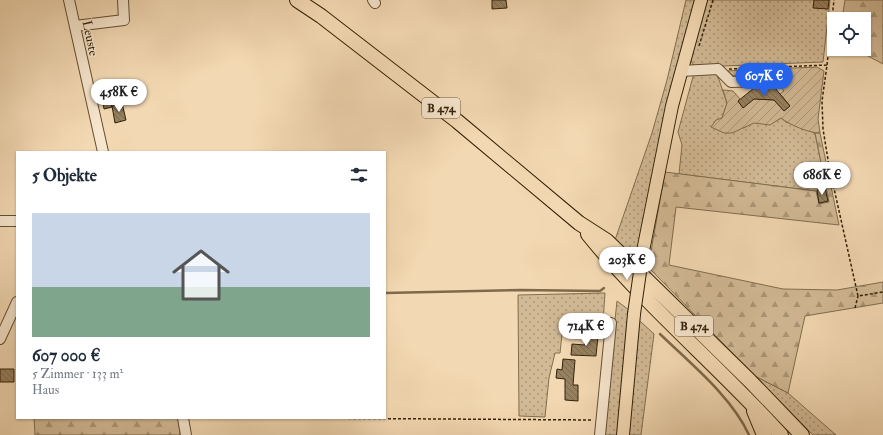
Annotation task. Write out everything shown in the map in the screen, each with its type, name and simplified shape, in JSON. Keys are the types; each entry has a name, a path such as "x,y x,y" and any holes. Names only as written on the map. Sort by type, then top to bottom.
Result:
{"highway":[{"name":"B 474","path":"297,0 321,16 457,121 579,223 606,241 620,253 750,381 802,435"},
{"name":"B 474","path":"579,223 613,264 748,398 781,435"},
{"path":"748,398 764,435"}],"main road":[{"path":"623,435 634,314 643,251 664,144 681,70 701,0"}],"street":[{"name":"Leuste","path":"69,0 103,151"},
{"path":"75,26 124,20 123,0"},
{"path":"681,70 718,69 731,82 768,81"},
{"path":"0,221 16,221"},
{"path":"0,339 16,304"},
{"path":"600,435 611,323"},
{"path":"183,419 186,435"}],"path":[{"path":"834,0 822,101 823,129 829,166 858,296 855,308"},
{"path":"718,69 827,65"},
{"path":"858,296 883,292"},
{"path":"386,419 601,420"}],"green space":[{"path":"686,0 697,0 634,263 614,243 652,133 667,80"},
{"path":"705,0 830,0 829,12 827,12 823,62 699,67 693,65 689,55"},
{"path":"845,0 883,0 883,64 868,56 871,56 871,12 843,12"},
{"path":"817,67 824,71 818,119 820,133 811,132 800,128 781,118 770,125 754,123 732,133 724,133 711,127 716,120 722,118 727,103 723,90 733,91 740,99 738,101 743,108 754,99 774,100 784,111 790,106 780,94 784,91 767,72 740,77 725,71"},
{"path":"716,71 727,103 722,118 744,128 754,122 768,123 774,122 781,118 786,122 815,133 829,202 819,204 816,191 679,174 682,145 678,132 694,73"},
{"path":"815,133 820,133 839,225 676,207 669,265 783,289 837,290 883,282 883,303 805,316 788,393 755,376 650,269 652,259 650,257 665,172 816,191 819,204 829,202"},
{"path":"605,293 602,337 562,334 560,353 555,353 549,378 545,417 519,416 518,295"},
{"path":"617,301 629,310 619,435 603,435"},
{"path":"637,321 641,322 654,334 641,435 627,435"},
{"path":"755,376 788,393 836,435 813,435"},
{"path":"34,419 179,419 180,435 35,435"}],"building":[{"path":"492,0 506,0 507,8 492,9"},
{"path":"814,0 829,0 828,9 813,8"},
{"path":"754,88 775,88 790,106 784,111 774,100 754,99 743,108 738,101"},
{"path":"110,101 112,107 104,109 103,102"},
{"path":"122,103 126,120 115,123 112,106"},
{"path":"825,188 828,201 819,203 817,190"},
{"path":"585,336 598,336 596,356 571,355 572,344 585,345"},
{"path":"563,359 575,360 573,385 578,385 578,401 565,400 565,379 556,378 557,369 562,370"},
{"path":"0,369 14,369 14,382 0,382"}],"waterway":[{"path":"386,293 521,290 600,291 604,288"},
{"path":"660,334 721,394 742,421 749,435"}]}
